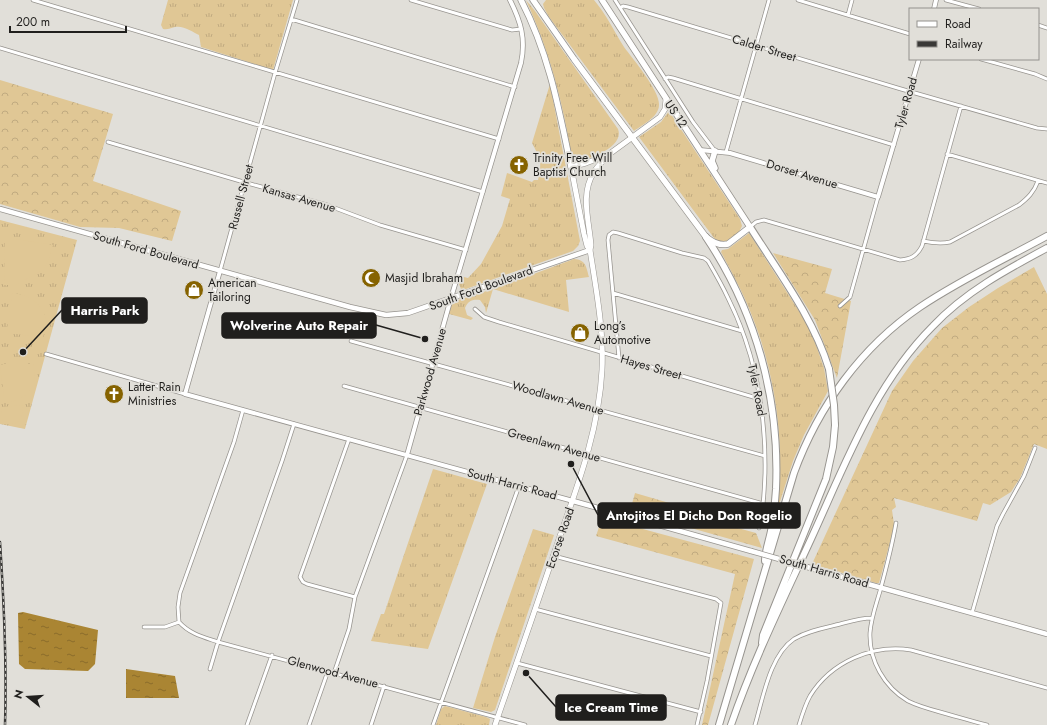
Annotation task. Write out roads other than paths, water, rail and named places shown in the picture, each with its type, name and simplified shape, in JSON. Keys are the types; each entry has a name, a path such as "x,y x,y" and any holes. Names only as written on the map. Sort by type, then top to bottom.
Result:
{"highway":[{"path":"521,0 536,31 550,72 571,167"},
{"path":"536,1 574,58 706,237 731,277 746,310 757,341 770,394 775,425 777,468 774,511 765,557 766,571"},
{"name":"US 12","path":"603,2 809,320 818,337 829,369 835,425 833,447 826,479 763,635 761,648"},
{"path":"717,151 712,158 713,165 742,211 742,216"},
{"path":"706,237 715,244 724,245 732,242 750,227"},
{"path":"719,725 800,456 826,406 853,369 869,351 884,336 919,308 953,287 1047,236"},
{"path":"731,725 761,648 867,419 901,362 933,325 966,297 1005,271 1047,248"}],"main road":[{"name":"Ecorse Road","path":"495,725 573,501 588,454 598,408 602,369 600,326 590,250 590,233 586,202 587,188 596,167 609,155 660,117 665,109 666,99"},
{"name":"Ecorse Road","path":"590,250 587,246 584,234 571,167 609,155"},
{"name":"South Ford Boulevard","path":"0,209 350,307 386,315 408,313 590,250"},
{"name":"South Harris Road","path":"573,501 1047,634"}],"street":[{"path":"33,0 499,139"},
{"name":"Russell Street","path":"185,394 275,73 297,0"},
{"path":"412,0 512,30 522,29"},
{"name":"Parkwood Avenue","path":"334,673 349,630 355,597 407,455 432,363 524,51 522,29 510,0"},
{"path":"615,0 692,122 717,151"},
{"path":"726,152 769,0"},
{"path":"798,0 909,34"},
{"path":"848,15 852,0"},
{"path":"946,0 975,8"},
{"name":"Calder Street","path":"620,8 623,6 628,7 909,92 1037,128 1047,129"},
{"path":"291,19 514,87"},
{"path":"0,48 483,192"},
{"name":"Tyler Road","path":"840,306 849,298 918,60"},
{"path":"985,60 1035,74 1047,79"},
{"path":"665,79 670,77 894,144"},
{"path":"750,227 760,220 769,221 863,250 900,260 909,259 919,252 923,241 961,106"},
{"name":"Kansas Avenue","path":"108,142 244,183 327,205 380,225 466,250"},
{"path":"700,150 717,151"},
{"name":"Dorset Avenue","path":"717,151 726,152 878,197"},
{"path":"947,154 1047,183"},
{"path":"923,241 934,244 950,242 1019,205 1034,191 1038,181"},
{"name":"Tyler Road","path":"614,293 608,240 610,234 613,232 682,253 704,258 708,261 729,298 742,331 756,374 763,415 765,456 764,504 759,528"},
{"path":"619,358 614,293 742,331"},
{"name":"Hayes Street","path":"475,309 484,317 499,322 760,399"},
{"name":"Woodlawn Avenue","path":"351,341 598,408 765,456"},
{"name":"South Harris Road","path":"46,354 573,501"},
{"name":"Greenlawn Avenue","path":"344,386 764,504"},
{"path":"144,626 165,627 179,622 178,607 180,593 234,442 243,410"},
{"path":"210,669 294,424"},
{"path":"349,439 300,577 303,582 307,584 355,597"},
{"path":"972,613 997,526 1024,476 1035,448"},
{"path":"433,725 519,486"},
{"path":"896,524 872,618 870,633 872,651 876,665 886,681 898,693 908,700 920,706 987,725"},
{"path":"554,556 716,599 722,603 701,712 697,725"},
{"path":"536,609 711,656"},
{"path":"756,725 772,669 779,654 787,645 794,639 812,631 872,618"},
{"name":"Glenwood Avenue","path":"179,622 194,634 218,642 524,725"},
{"path":"800,725 803,712 810,696 834,668 852,658 872,651 898,648 911,650 1047,688"},
{"path":"247,725 272,656"},
{"path":"517,662 701,712"},
{"path":"309,725 328,671"},
{"path":"371,725 384,686"}],"water":[{"path":"23,612 98,630 95,664 88,671 25,669 19,664 18,613"},
{"path":"126,669 175,676 179,698 126,698"}],"railway":[{"path":"0,542 5,634 5,725"}],"place":[{"name":"Trinity Free Will Baptist Church","path":"519,165"},
{"name":"Masjid Ibraham","path":"371,278"},
{"name":"American Tailoring","path":"194,290"},
{"name":"Long’s Automotive","path":"580,333"},
{"name":"Wolverine Auto Repair","path":"425,339"},
{"name":"Harris Park","path":"23,352"},
{"name":"Latter Rain Ministries","path":"114,394"},
{"name":"Antojitos El Dicho Don Rogelio","path":"571,464"},
{"name":"Ice Cream Time","path":"526,673"}]}
